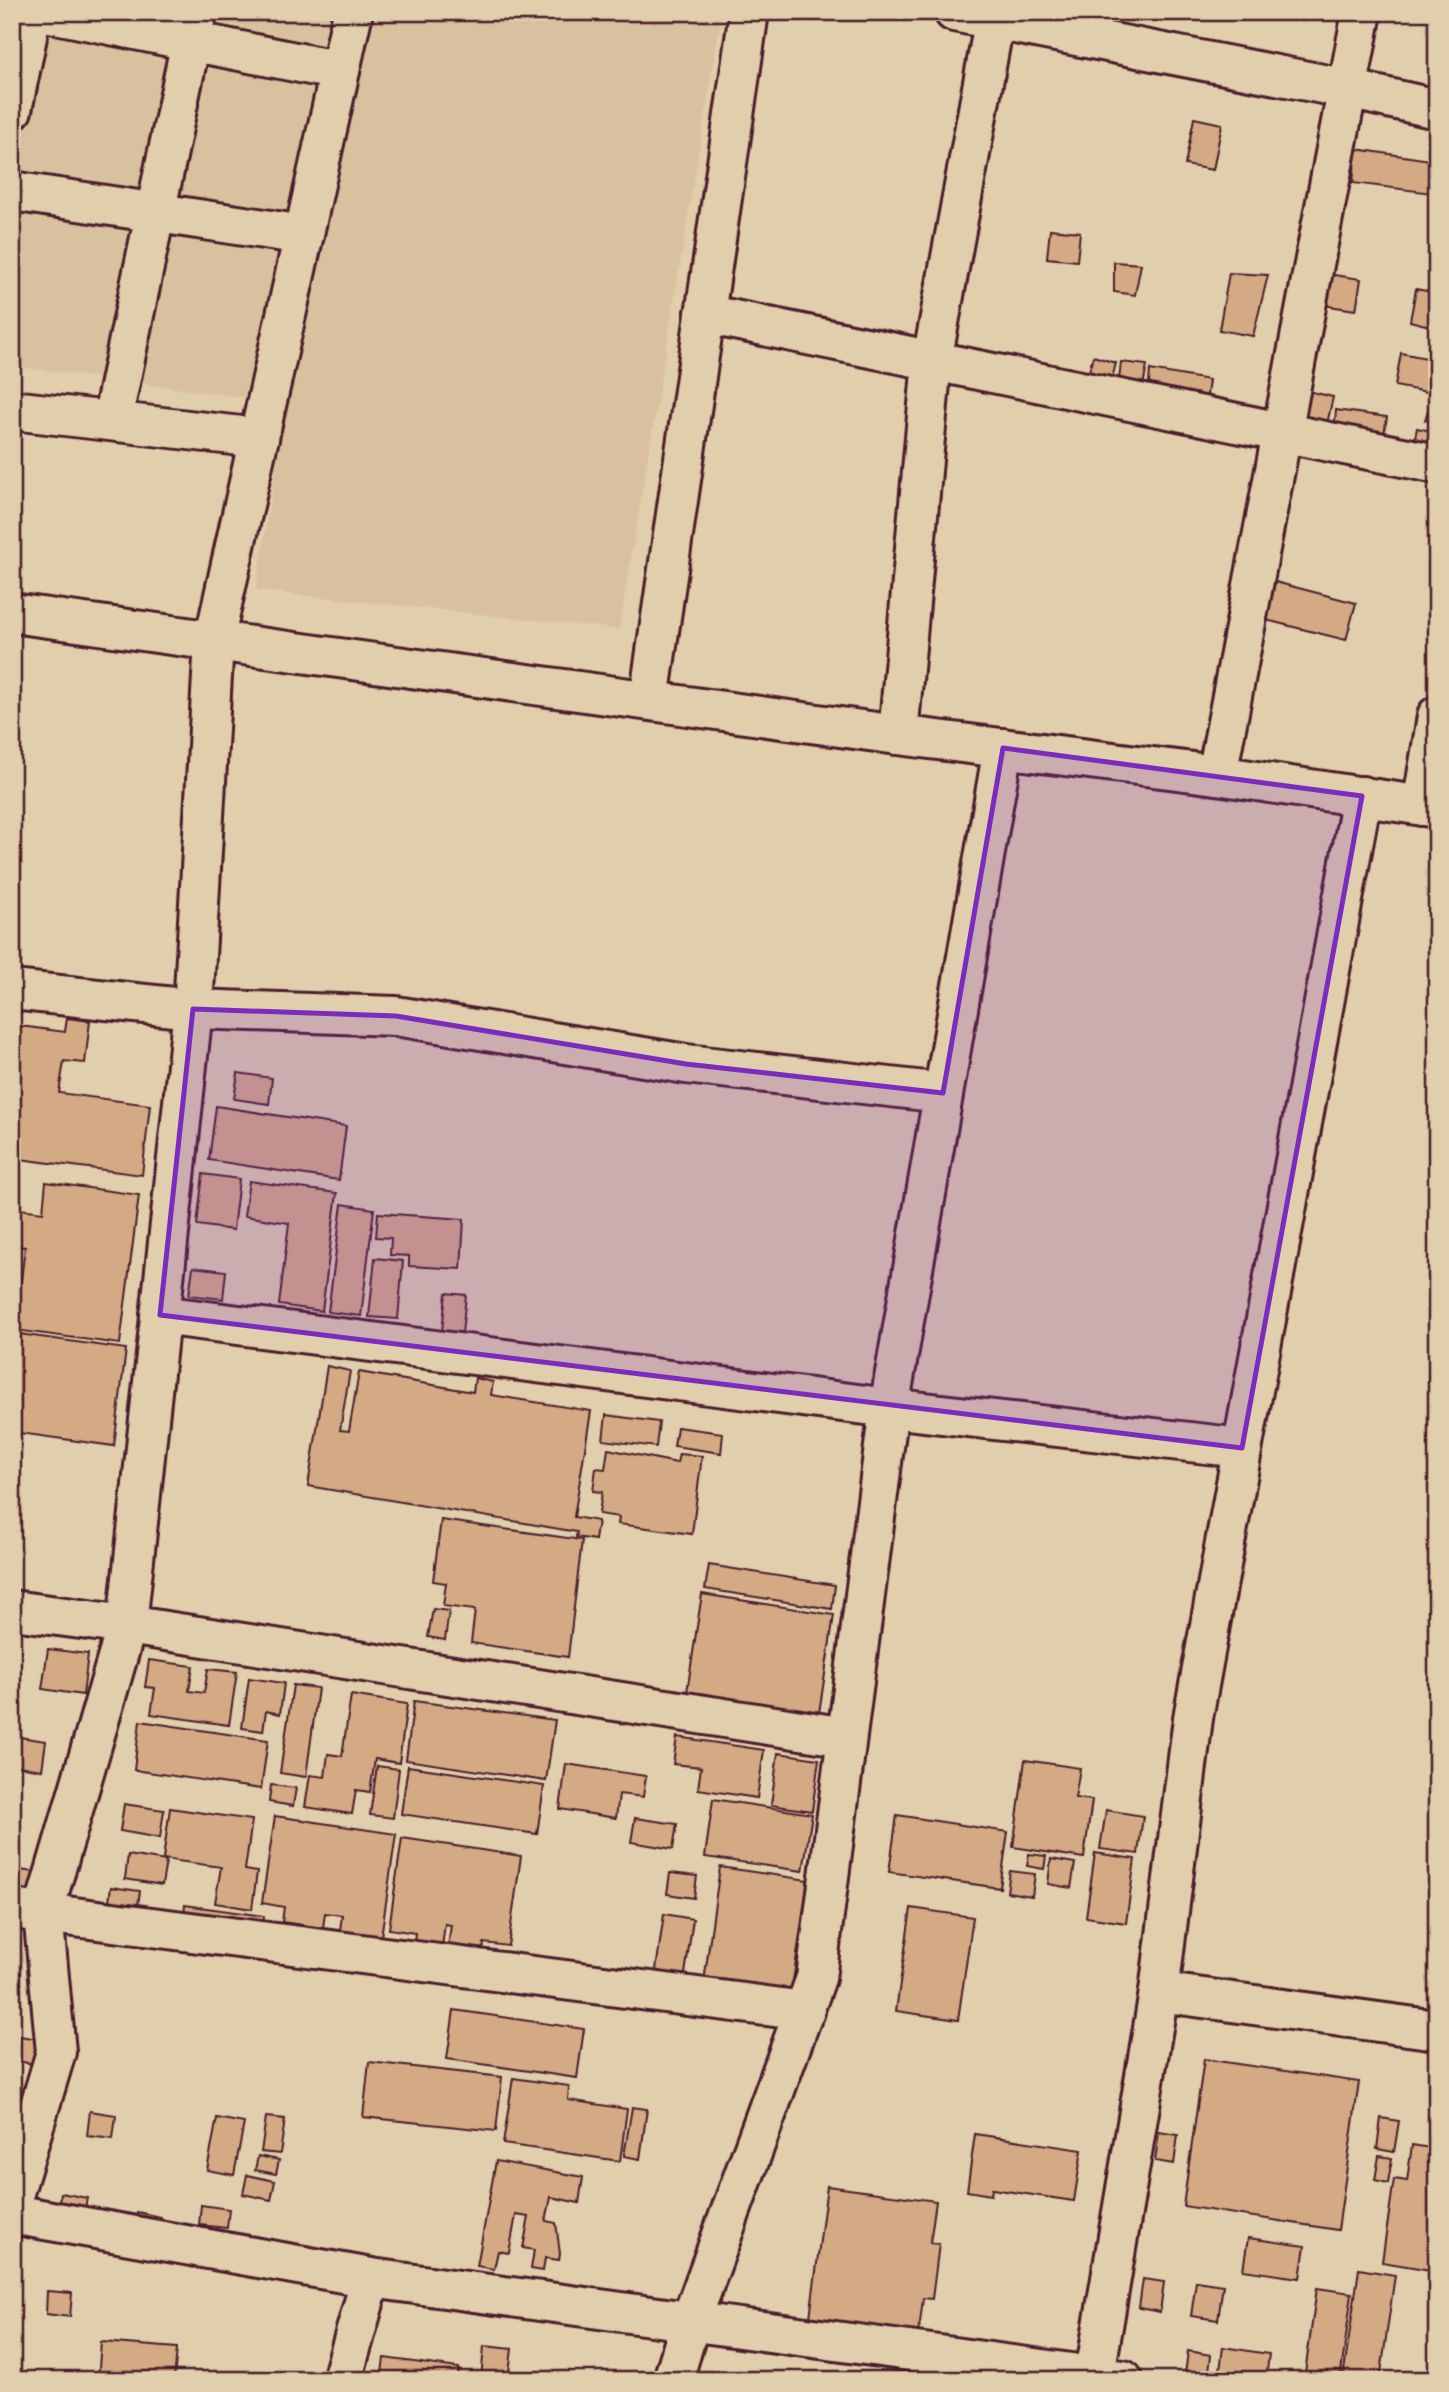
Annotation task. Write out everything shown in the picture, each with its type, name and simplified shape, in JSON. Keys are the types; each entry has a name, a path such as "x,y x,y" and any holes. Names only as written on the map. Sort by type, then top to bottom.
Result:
{"street":[{"path":"12,110 32,12"},
{"path":"46,12 194,26 340,71"},
{"path":"12,2199 56,2052 27,1911 127,1625 193,1009 215,641 353,12"},
{"path":"649,701 749,12"},
{"path":"954,12 996,16 1437,109"},
{"path":"1217,775 1362,12"},
{"path":"898,735 932,361 996,16"},
{"path":"112,421 194,26"},
{"path":"12,191 304,235"},
{"path":"705,314 1437,464"},
{"path":"12,410 259,438"},
{"path":"12,613 898,735 1217,775 1429,807 1437,716"},
{"path":"673,2380 691,2320 816,1978 889,1408 1003,748"},
{"path":"12,2214 371,2278 1104,2379 1159,1992 1192,1718 1362,796"},
{"path":"12,990 193,1009 396,1016 686,1064 943,1093"},
{"path":"160,1315 889,1408 1242,1448"},
{"path":"12,1610 127,1625 846,1737"},
{"path":"27,1911 805,2011"},
{"path":"1159,1992 1437,2031"},
{"path":"342,2380 371,2278"}],"highlighted area":[{"path":"1003,748 1362,796 1242,1448 160,1315 193,1009 396,1016 686,1064 943,1093"}],"shaded area":[{"path":"12,12 722,12 619,629 256,590 286,403 12,366"}],"building":[{"path":"1194,118 1222,124 1213,170 1185,165"},
{"path":"1356,149 1437,161 1432,193 1353,183"},
{"path":"1050,229 1080,232 1077,261 1047,258"},
{"path":"1114,262 1141,264 1135,295 1114,292"},
{"path":"1229,273 1268,275 1253,336 1219,330"},
{"path":"1327,274 1361,279 1356,310 1322,305"},
{"path":"1416,289 1437,293 1437,328 1410,321"},
{"path":"1401,353 1437,360 1437,394 1395,386"},
{"path":"1093,356 1116,363 1109,390 1086,383"},
{"path":"1121,362 1147,365 1141,396 1118,390"},
{"path":"1150,370 1209,380 1205,410 1148,397"},
{"path":"1304,390 1333,397 1325,433 1295,426"},
{"path":"1431,400 1437,401 1437,423 1425,420"},
{"path":"1336,410 1387,417 1382,445 1334,434"},
{"path":"1417,428 1437,432 1437,456 1412,452"},
{"path":"1275,582 1356,603 1346,640 1266,620"},
{"path":"67,1018 90,1021 85,1063 64,1061 59,1093 150,1105 142,1175 12,1158 12,1025 65,1032"},
{"path":"238,1073 272,1078 269,1104 234,1099"},
{"path":"216,1106 346,1126 339,1180 209,1160"},
{"path":"203,1174 239,1179 233,1230 197,1225"},
{"path":"249,1181 337,1193 322,1311 279,1305 289,1223 244,1216"},
{"path":"46,1182 139,1195 120,1344 15,1330 25,1247 15,1246 20,1209 43,1212"},
{"path":"342,1204 374,1209 361,1316 328,1312"},
{"path":"378,1213 464,1219 461,1269 409,1266 409,1256 390,1255 391,1238 376,1237"},
{"path":"375,1258 403,1261 398,1319 369,1317"},
{"path":"193,1267 226,1271 223,1299 189,1295"},
{"path":"446,1293 466,1295 462,1333 442,1331"},
{"path":"12,1333 126,1349 114,1446 12,1432"},
{"path":"327,1366 350,1371 340,1430 349,1431 359,1372 473,1392 475,1378 493,1382 491,1395 591,1411 574,1517 598,1521 595,1540 576,1537 577,1532 308,1486"},
{"path":"606,1415 659,1422 656,1447 603,1440"},
{"path":"677,1427 723,1433 721,1453 674,1446"},
{"path":"608,1449 677,1463 679,1454 702,1456 692,1534 618,1524 619,1517 599,1514 602,1492 593,1491 596,1468 605,1469"},
{"path":"441,1520 582,1540 568,1657 471,1643 475,1610 443,1606 446,1583 433,1581"},
{"path":"709,1565 835,1585 832,1609 705,1589"},
{"path":"702,1594 834,1615 819,1713 687,1692"},
{"path":"433,1609 449,1611 445,1640 428,1637"},
{"path":"48,1649 88,1654 83,1695 42,1689"},
{"path":"149,1660 193,1666 189,1691 204,1693 208,1669 237,1672 229,1725 151,1714 155,1688 145,1687"},
{"path":"249,1678 284,1683 280,1714 266,1711 263,1731 242,1728"},
{"path":"293,1685 318,1688 306,1777 280,1773"},
{"path":"351,1695 407,1704 399,1763 375,1759 370,1792 356,1790 352,1814 305,1807 310,1775 325,1777 328,1754 342,1756"},
{"path":"414,1701 555,1720 546,1781 406,1760"},
{"path":"140,1721 268,1740 261,1789 134,1770"},
{"path":"13,1736 46,1741 42,1770 12,1765"},
{"path":"677,1737 764,1750 757,1798 698,1789 701,1767 673,1764"},
{"path":"778,1753 819,1759 812,1811 771,1805"},
{"path":"1025,1760 1080,1768 1075,1798 1092,1800 1084,1858 1013,1847"},
{"path":"566,1764 646,1776 643,1797 619,1794 616,1818 560,1809"},
{"path":"377,1766 399,1769 393,1818 370,1815"},
{"path":"408,1766 544,1786 537,1834 401,1814"},
{"path":"271,1785 296,1788 293,1806 269,1802"},
{"path":"713,1799 812,1814 803,1871 705,1857"},
{"path":"124,1804 164,1810 160,1838 120,1831"},
{"path":"170,1808 252,1820 245,1870 257,1872 252,1909 215,1903 221,1867 163,1859"},
{"path":"1106,1810 1143,1816 1138,1854 1100,1849"},
{"path":"897,1815 1008,1832 1000,1888 889,1872"},
{"path":"275,1816 396,1834 381,1937 340,1931 342,1915 325,1913 323,1928 282,1922 284,1907 262,1903"},
{"path":"635,1818 677,1824 673,1849 631,1842"},
{"path":"402,1838 521,1856 508,1946 484,1943 482,1960 447,1955 451,1925 445,1924 441,1954 413,1950 415,1933 389,1929"},
{"path":"1095,1853 1135,1859 1126,1923 1086,1917"},
{"path":"1029,1854 1046,1856 1044,1869 1027,1866"},
{"path":"128,1855 166,1861 162,1885 125,1879"},
{"path":"1051,1859 1075,1863 1071,1888 1048,1884"},
{"path":"720,1867 808,1880 791,1995 704,1982"},
{"path":"12,1869 42,1873 38,1905 12,1901"},
{"path":"1010,1871 1035,1874 1032,1896 1007,1892"},
{"path":"670,1873 697,1876 694,1898 667,1894"},
{"path":"111,1887 140,1891 136,1918 107,1914"},
{"path":"185,1905 264,1916 262,1935 183,1923"},
{"path":"911,1908 973,1917 958,2020 896,2011"},
{"path":"664,1914 693,1919 684,1981 655,1977"},
{"path":"454,2010 584,2029 577,2078 447,2059"},
{"path":"20,2036 38,2039 34,2064 16,2061"},
{"path":"1204,2059 1359,2082 1338,2230 1183,2206"},
{"path":"369,2062 502,2077 496,2131 363,2117"},
{"path":"513,2078 569,2086 568,2100 627,2109 620,2161 503,2144"},
{"path":"632,2107 647,2109 640,2159 624,2156"},
{"path":"90,2111 116,2115 113,2139 87,2136"},
{"path":"266,2117 285,2119 280,2154 261,2152"},
{"path":"217,2118 244,2123 234,2175 207,2170"},
{"path":"1381,2118 1399,2121 1394,2152 1377,2149"},
{"path":"1159,2132 1178,2135 1174,2164 1155,2161"},
{"path":"975,2134 1082,2150 1074,2201 992,2189 991,2195 967,2191"},
{"path":"1412,2145 1437,2149 1437,2271 1382,2262 1394,2179 1407,2181"},
{"path":"258,2156 279,2160 276,2174 255,2170"},
{"path":"1379,2156 1392,2158 1388,2183 1375,2180"},
{"path":"496,2161 583,2177 579,2203 551,2197 546,2221 556,2223 560,2254 559,2260 545,2258 543,2271 531,2269 534,2250 523,2248 529,2217 516,2215 509,2253 498,2251 494,2269 477,2266"},
{"path":"247,2175 275,2181 271,2200 243,2194"},
{"path":"827,2186 936,2201 930,2243 939,2244 932,2299 923,2298 918,2340 809,2325"},
{"path":"61,2193 87,2198 82,2223 56,2219"},
{"path":"201,2205 229,2209 227,2228 199,2225"},
{"path":"137,2212 161,2217 159,2229 134,2224"},
{"path":"1248,2238 1305,2246 1300,2278 1243,2270"},
{"path":"1359,2269 1395,2275 1380,2380 1343,2378"},
{"path":"1143,2279 1164,2282 1160,2312 1139,2308"},
{"path":"1196,2281 1223,2285 1218,2320 1191,2316"},
{"path":"1317,2288 1352,2293 1340,2380 1304,2380"},
{"path":"47,2291 72,2293 70,2317 46,2314"},
{"path":"101,2342 177,2348 174,2380 98,2380"},
{"path":"484,2346 512,2349 508,2380 481,2380"},
{"path":"1223,2347 1269,2354 1266,2380 1219,2379"},
{"path":"1188,2351 1211,2355 1208,2379 1185,2375"},
{"path":"384,2358 459,2368 457,2380 381,2380"}]}
